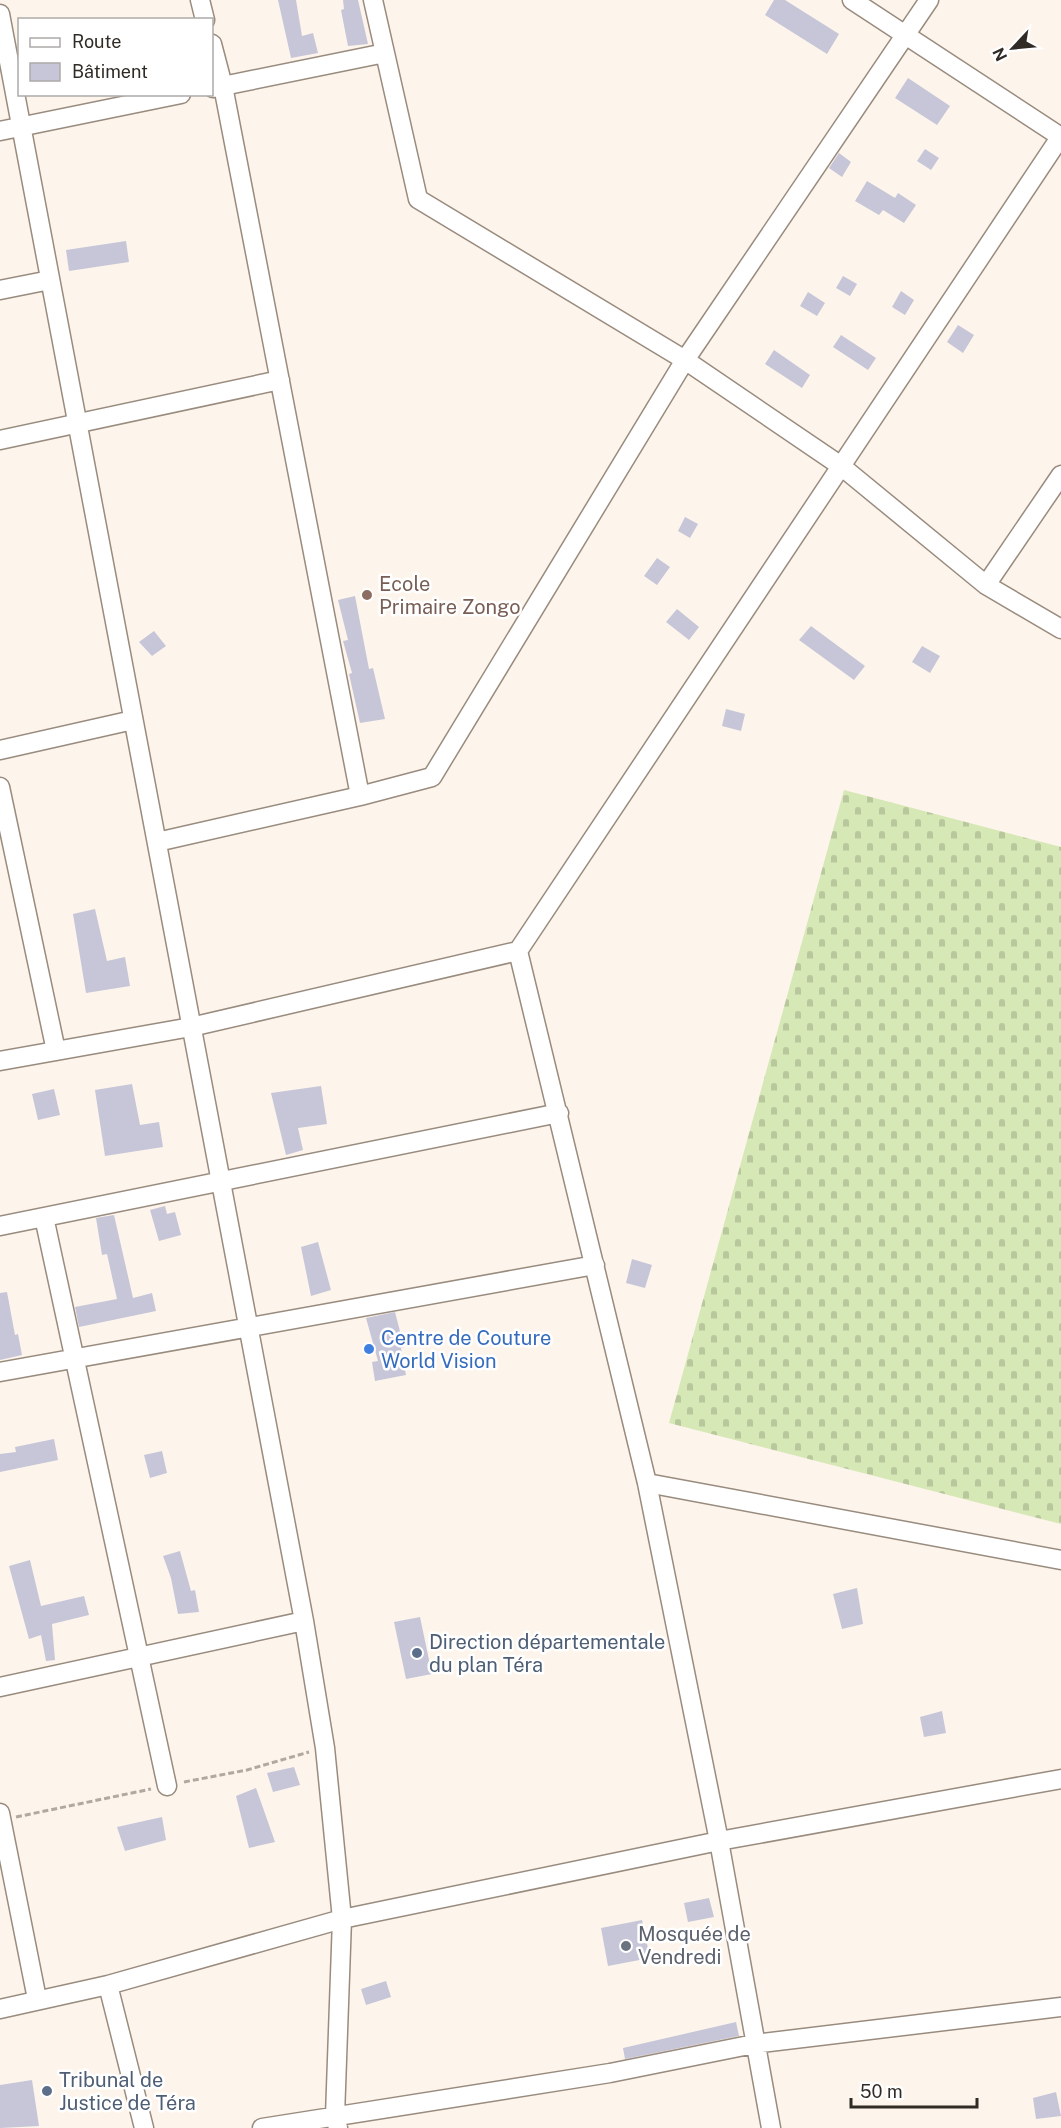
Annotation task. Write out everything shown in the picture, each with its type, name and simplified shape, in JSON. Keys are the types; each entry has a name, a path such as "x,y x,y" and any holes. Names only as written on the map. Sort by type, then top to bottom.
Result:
{"street":[{"path":"200,0 204,18"},
{"path":"373,0 418,199 685,360 841,465 986,585 1061,629"},
{"path":"0,1061 191,1027 518,951 1061,137 852,0"},
{"path":"157,842 360,796 432,777 685,360 929,0"},
{"path":"0,14 304,1621 325,1748 342,1919 337,2122"},
{"path":"213,53 217,88 280,380 360,796"},
{"path":"217,88 385,53"},
{"path":"0,131 171,96"},
{"path":"0,290 50,280"},
{"path":"0,440 280,380"},
{"path":"986,585 1061,475"},
{"path":"0,750 134,720"},
{"path":"0,787 56,1051"},
{"path":"518,951 647,1483 719,1841 771,2128"},
{"path":"0,1226 559,1113"},
{"path":"44,1217 166,1786"},
{"path":"0,1372 595,1265"},
{"path":"647,1483 1061,1560"},
{"path":"0,1687 304,1621"},
{"path":"0,2009 108,1985 342,1919 719,1841 1061,1779"},
{"path":"0,1813 37,1999"},
{"path":"108,1985 144,2128"},
{"path":"262,2128 337,2122 610,2073 754,2044 1061,2007"}],"green space":[{"path":"844,790 1061,847 1061,1524 669,1423"}],"building":[{"path":"278,0 296,0 302,36 313,33 318,53 291,58"},
{"path":"343,0 358,0 368,44 348,46 341,10 344,9"},
{"path":"774,0 785,0 839,34 827,54 765,15"},
{"path":"908,78 950,106 937,125 895,98"},
{"path":"925,149 939,158 931,170 917,161"},
{"path":"839,153 851,162 842,177 829,168"},
{"path":"867,181 895,198 898,193 916,205 904,223 883,210 879,215 855,201"},
{"path":"126,241 129,262 69,271 66,250"},
{"path":"843,276 857,284 850,296 836,288"},
{"path":"901,291 914,300 905,315 892,307"},
{"path":"808,292 825,303 817,316 800,306"},
{"path":"958,325 974,335 963,353 947,342"},
{"path":"841,335 876,358 868,370 833,347"},
{"path":"774,350 810,375 802,388 765,364"},
{"path":"685,517 698,524 690,538 678,531"},
{"path":"657,558 670,567 657,585 644,576"},
{"path":"355,596 369,669 373,668 385,719 360,723 349,674 352,673 343,641 348,640 338,600"},
{"path":"677,609 699,627 689,640 666,622"},
{"path":"811,626 865,666 854,680 799,640"},
{"path":"154,631 166,646 152,656 139,642"},
{"path":"922,646 940,656 930,673 912,662"},
{"path":"726,709 745,714 741,731 722,726"},
{"path":"95,909 107,961 125,957 130,986 86,993 73,914"},
{"path":"132,1084 140,1125 159,1122 163,1147 105,1156 95,1090"},
{"path":"321,1086 327,1124 298,1128 303,1150 286,1155 271,1093"},
{"path":"54,1089 60,1115 38,1120 32,1094"},
{"path":"165,1206 167,1214 175,1212 181,1235 159,1241 150,1210"},
{"path":"114,1215 133,1298 152,1293 156,1311 79,1327 75,1307 117,1299 107,1254 102,1255 96,1218"},
{"path":"318,1242 331,1290 311,1296 301,1247"},
{"path":"632,1259 652,1265 645,1288 626,1283"},
{"path":"7,1292 15,1335 18,1334 22,1355 0,1360 0,1293"},
{"path":"395,1312 404,1347 401,1348 406,1375 375,1381 372,1362 378,1361 366,1318"},
{"path":"54,1439 58,1460 0,1472 0,1454 16,1452 15,1447"},
{"path":"162,1451 167,1473 150,1478 144,1455"},
{"path":"180,1551 191,1591 195,1590 199,1612 178,1614 171,1578 163,1556"},
{"path":"30,1560 41,1606 84,1596 89,1615 52,1624 55,1660 46,1661 41,1635 29,1639 9,1566"},
{"path":"857,1588 863,1624 842,1629 833,1594"},
{"path":"420,1617 432,1674 406,1679 394,1622"},
{"path":"942,1711 946,1733 924,1737 920,1717"},
{"path":"294,1767 300,1785 273,1792 267,1773"},
{"path":"256,1788 275,1842 249,1848 236,1796"},
{"path":"162,1817 166,1840 125,1851 117,1827"},
{"path":"709,1898 714,1917 688,1922 684,1903"},
{"path":"642,1920 650,1958 608,1966 601,1928"},
{"path":"386,1981 391,1997 366,2005 361,1989"},
{"path":"736,2022 739,2036 625,2059 623,2048"},
{"path":"32,2080 39,2126 0,2128 0,2085"},
{"path":"1056,2092 1061,2116 1036,2119 1033,2098"}],"place":[{"name":"Ecole Primaire Zongo","path":"367,595"},
{"name":"Centre de Couture World Vision","path":"369,1349"},
{"name":"Direction départementale du plan Téra","path":"417,1653"},
{"name":"Mosquée de Vendredi","path":"626,1946"},
{"name":"Tribunal de Justice de Téra","path":"47,2091"}]}
